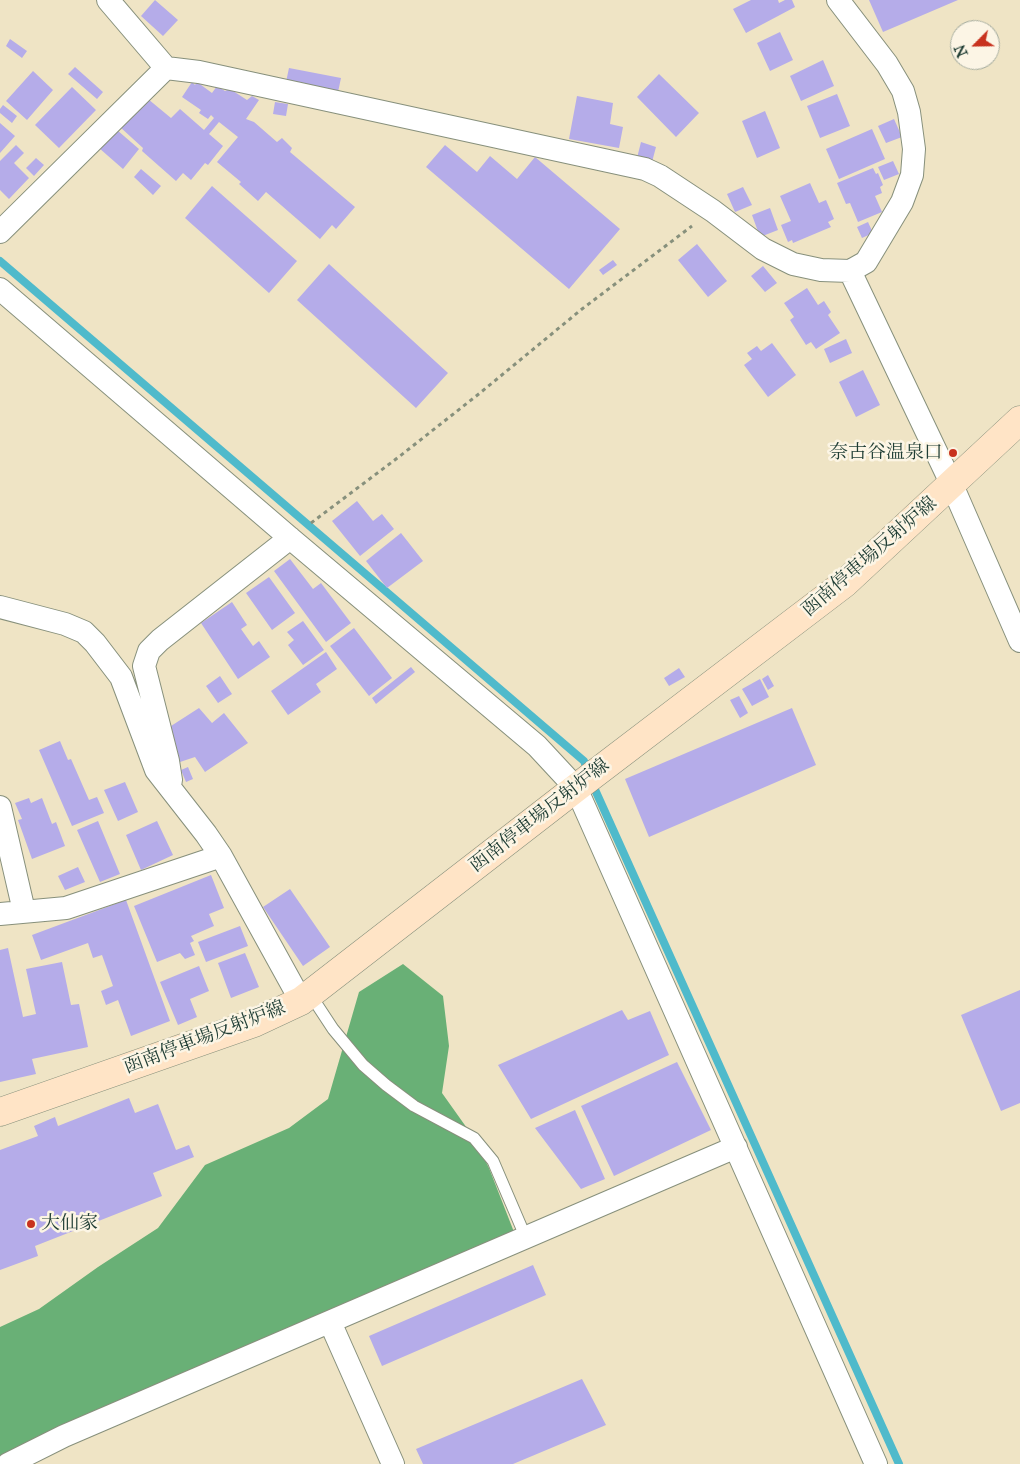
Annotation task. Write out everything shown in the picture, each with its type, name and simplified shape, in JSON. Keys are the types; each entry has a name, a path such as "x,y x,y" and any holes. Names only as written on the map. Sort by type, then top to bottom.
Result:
{"main road":[{"name":"函南停車場反射炉線","path":"0,1112 254,1023 305,997 584,781 846,583 1020,420"}],"street":[{"path":"108,0 166,68 199,72 645,169 660,176 714,211 763,249 793,264 821,270 850,271 866,262 902,202 912,175 914,149 910,112 903,91 887,64 838,0"},
{"path":"0,232 166,68"},
{"path":"850,271 952,485 1020,642"},
{"path":"0,289 290,538 537,746 584,781 736,1146 876,1464"},
{"path":"173,791 168,761 144,666 149,651 160,640 290,538"},
{"path":"0,607 65,624 84,632 95,643 121,677 156,770 221,856 305,997"},
{"path":"0,807 24,911"},
{"path":"0,914 66,908 221,856"},
{"path":"8,1464 64,1436 736,1146"},
{"path":"330,1322 392,1464"}],"lane":[{"path":"305,997 363,1065 386,1085 414,1106 474,1138 493,1161 526,1238"}],"path":[{"path":"290,538 400,456 582,309 714,211"}],"green space":[{"path":"403,964 443,996 449,1046 442,1093 474,1138 489,1168 514,1232 0,1464 0,1327 39,1309 98,1267 158,1228 205,1165 289,1128 328,1099 359,992"}],"building":[{"path":"155,0 178,20 163,36 141,16"},
{"path":"751,0 778,0 779,3 785,0 792,0 795,7 746,33 733,9"},
{"path":"869,0 958,0 883,32"},
{"path":"780,32 793,60 770,71 757,43"},
{"path":"10,39 27,51 22,58 6,46"},
{"path":"823,60 834,86 801,101 790,76"},
{"path":"75,67 103,92 97,99 68,74"},
{"path":"289,68 341,78 338,92 286,82"},
{"path":"33,71 53,90 27,120 6,101"},
{"path":"659,74 699,113 676,137 637,97"},
{"path":"192,82 195,85 197,82 212,93 217,86 225,91 230,89 247,100 252,96 259,100 246,119 254,122 277,142 282,138 292,148 290,152 355,207 336,229 332,225 320,239 266,192 258,201 239,184 241,182 217,162 238,137 219,122 209,134 223,146 208,165 205,163 191,180 183,173 176,181 142,151 143,148 120,127 148,99 171,118 180,109 204,130 214,118 211,115 208,119 199,113 201,110 182,97"},
{"path":"72,87 96,110 59,148 35,125"},
{"path":"837,94 850,126 820,138 807,106"},
{"path":"577,96 613,103 610,124 623,127 619,148 569,139"},
{"path":"275,102 288,104 286,116 273,114"},
{"path":"3,105 17,116 12,123 0,113"},
{"path":"765,111 780,148 757,158 742,121"},
{"path":"894,119 902,137 886,143 878,126"},
{"path":"0,123 15,136 0,153"},
{"path":"872,129 885,159 839,179 826,149"},
{"path":"117,130 139,149 123,169 99,148"},
{"path":"641,142 656,147 652,162 637,158"},
{"path":"16,145 24,153 14,163 29,178 9,199 0,190 0,161"},
{"path":"445,145 477,172 490,156 517,179 535,157 620,229 569,289 426,167"},
{"path":"36,158 44,165 34,176 26,168"},
{"path":"893,161 899,174 884,180 878,167"},
{"path":"873,168 876,174 878,173 883,185 880,187 882,193 875,196 882,212 858,222 850,203 846,204 837,183"},
{"path":"141,169 161,186 153,195 134,177"},
{"path":"810,183 819,203 826,200 834,219 828,222 831,227 793,243 792,240 788,242 781,225 791,221 780,196"},
{"path":"212,186 297,261 269,293 185,218"},
{"path":"743,187 752,205 735,212 727,194"},
{"path":"770,208 778,230 760,237 752,215"},
{"path":"868,222 873,233 862,238 857,227"},
{"path":"697,244 727,281 708,297 678,260"},
{"path":"613,260 617,265 603,275 599,270"},
{"path":"329,264 448,373 416,408 297,300"},
{"path":"763,266 777,283 765,292 751,276"},
{"path":"807,288 818,305 824,301 831,312 828,315 840,333 816,349 811,342 806,345 790,320 794,317 784,303"},
{"path":"846,339 852,353 830,363 824,349"},
{"path":"772,343 796,375 768,397 744,365 752,359 747,353 757,346 761,351"},
{"path":"863,370 880,405 856,417 839,382"},
{"path":"357,501 373,521 382,514 394,529 360,556 332,521"},
{"path":"401,533 423,561 387,588 366,561"},
{"path":"290,559 313,589 321,583 351,623 326,642 274,571"},
{"path":"269,577 295,613 272,630 246,593"},
{"path":"232,602 247,625 241,629 253,646 259,641 270,657 238,679 201,623"},
{"path":"303,621 324,650 303,665 288,645 294,640 287,632"},
{"path":"354,628 392,678 369,696 330,646"},
{"path":"326,652 337,669 316,684 321,692 288,715 271,691"},
{"path":"411,667 415,672 376,704 372,698"},
{"path":"679,668 685,677 669,686 664,678"},
{"path":"768,675 774,686 768,690 762,679"},
{"path":"220,676 232,694 218,703 206,686"},
{"path":"760,679 769,697 752,706 742,689"},
{"path":"739,696 748,713 740,718 730,700"},
{"path":"199,708 212,723 224,713 248,743 205,772 195,757 180,762 171,726"},
{"path":"792,708 816,765 649,837 625,779"},
{"path":"60,741 68,760 71,759 89,800 97,797 104,813 72,826 39,750"},
{"path":"188,767 193,779 186,782 181,770"},
{"path":"125,782 138,812 118,821 104,790"},
{"path":"29,798 31,803 42,798 52,824 56,822 65,846 32,859 18,820 22,819 15,803"},
{"path":"98,821 120,874 100,882 77,830"},
{"path":"157,821 173,855 141,870 126,835"},
{"path":"78,867 85,882 65,890 58,876"},
{"path":"211,875 224,908 209,914 214,926 191,936 194,941 190,943 195,955 185,959 180,953 157,962 134,906"},
{"path":"290,889 330,947 303,966 263,907"},
{"path":"126,900 170,1021 131,1036 118,1000 106,1005 101,991 113,986 102,955 93,958 88,943 41,960 32,935"},
{"path":"240,926 248,946 206,962 198,942"},
{"path":"8,948 23,1017 36,1014 26,969 62,962 71,1005 79,1004 88,1047 32,1059 36,1074 0,1082 0,950"},
{"path":"245,953 259,987 231,998 218,963"},
{"path":"199,966 209,991 190,999 197,1017 178,1025 160,982"},
{"path":"1020,990 1020,1103 1001,1111 961,1015"},
{"path":"622,1010 628,1020 650,1011 669,1055 531,1119 498,1065"},
{"path":"677,1062 711,1130 614,1176 581,1106"},
{"path":"129,1098 135,1113 158,1104 176,1150 189,1145 194,1157 153,1173 162,1196 35,1246 38,1256 0,1270 0,1150 38,1136 34,1126 55,1117 58,1126"},
{"path":"575,1110 605,1179 581,1189 535,1128"},
{"path":"533,1265 546,1295 382,1366 369,1336"},
{"path":"582,1379 606,1425 513,1464 423,1464 416,1449"}],"waterway":[{"path":"0,261 584,761 588,772"},
{"path":"592,783 899,1464"}],"place":[{"name":"奈古谷温泉口","path":"953,453"},
{"name":"大仙家","path":"31,1224"}]}
